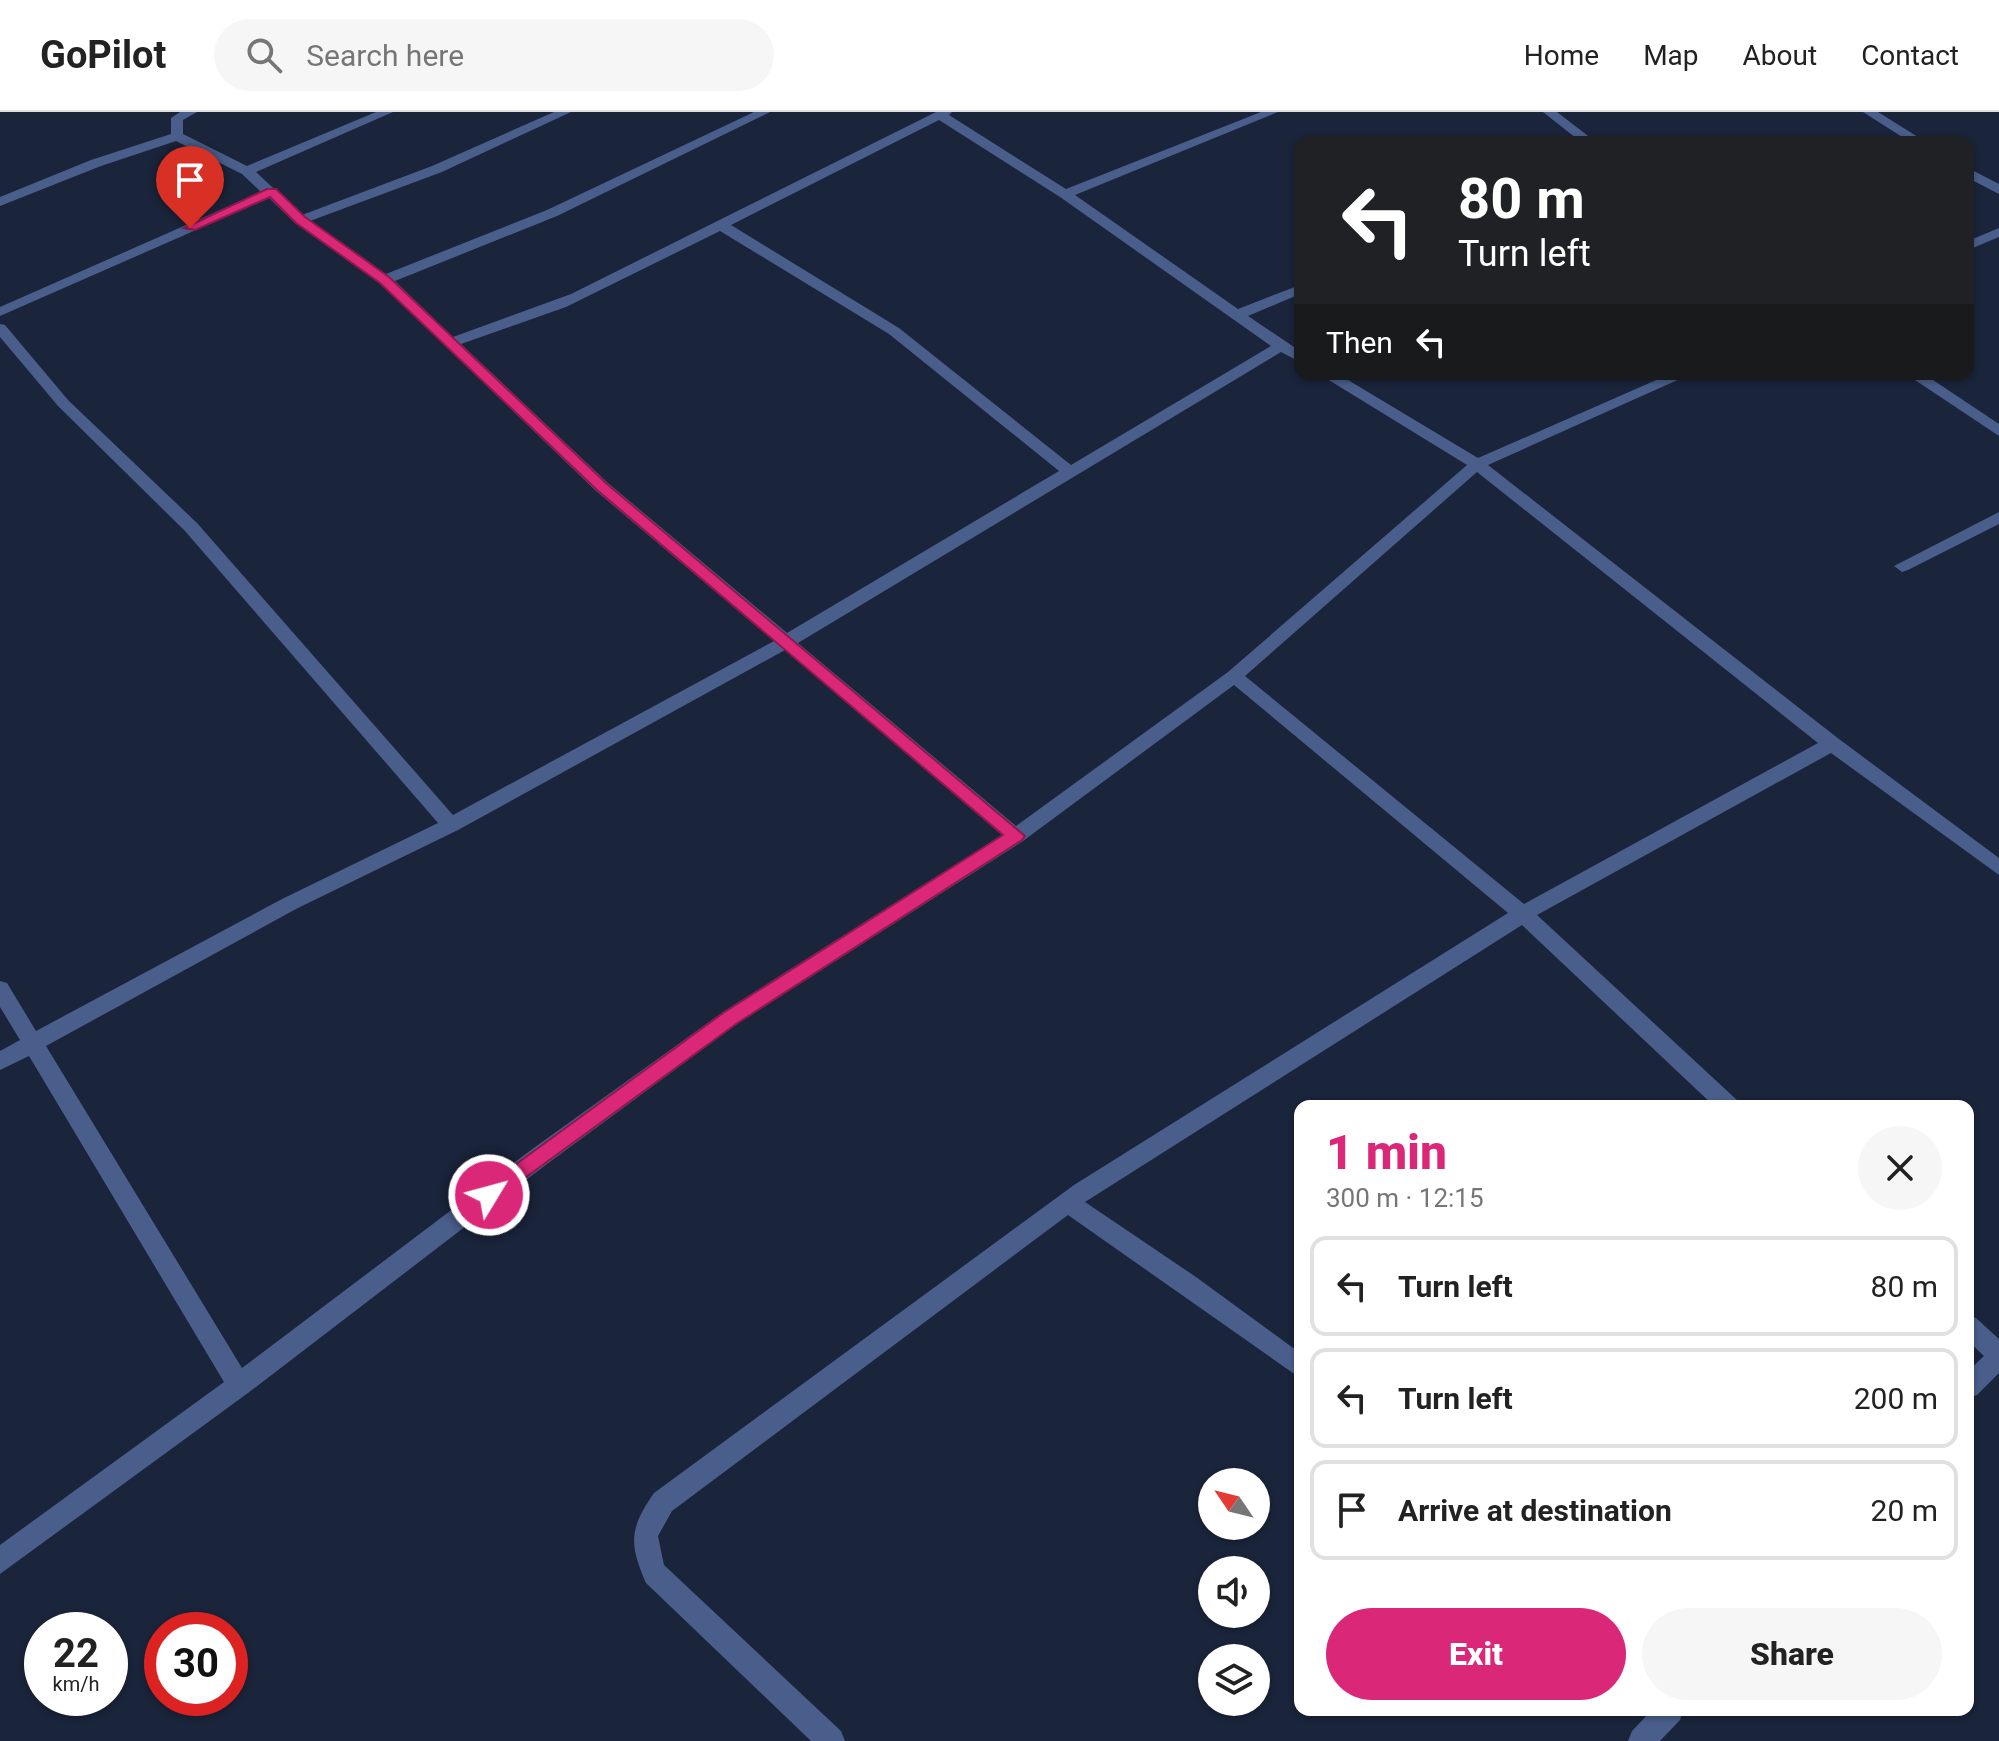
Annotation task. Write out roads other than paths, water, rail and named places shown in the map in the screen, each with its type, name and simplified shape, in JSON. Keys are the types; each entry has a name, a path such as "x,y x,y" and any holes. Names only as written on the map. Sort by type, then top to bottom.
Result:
{"street":[{"path":"247,171 387,112"},
{"path":"300,220 437,169 565,112"},
{"path":"385,280 552,213 764,112"},
{"path":"1065,194 1272,112"},
{"path":"1549,112 1581,136"},
{"path":"1869,112 1909,136"},
{"path":"449,343 572,299 862,150 943,113 1294,354"},
{"path":"177,136 179,114"},
{"path":"0,202 96,163 177,136 247,171 300,220 385,280 602,487 1016,836"},
{"path":"1974,175 1999,190"},
{"path":"0,312 272,192"},
{"path":"721,225 894,331 1070,472"},
{"path":"1974,243 1999,232"},
{"path":"1237,315 1294,291"},
{"path":"0,328 63,403 191,527 451,825"},
{"path":"0,1061 289,904 451,825 784,643 1281,346"},
{"path":"1337,380 1477,464 1832,744 1999,868"},
{"path":"0,1561 239,1385 539,1157 730,1018 1016,836 1234,676 1477,464 1669,380"},
{"path":"1923,380 1999,431"},
{"path":"1902,566 1999,517"},
{"path":"1234,676 1523,914 1723,1100"},
{"path":"831,1741 655,1574 645,1553 645,1527 663,1502 1068,1203 1523,914 1832,744"},
{"path":"0,989 239,1385"},
{"path":"1068,1203 1188,1284 1294,1363"},
{"path":"1974,1332 1999,1355 1974,1381"},
{"path":"1642,1741 1664,1716"}]}
